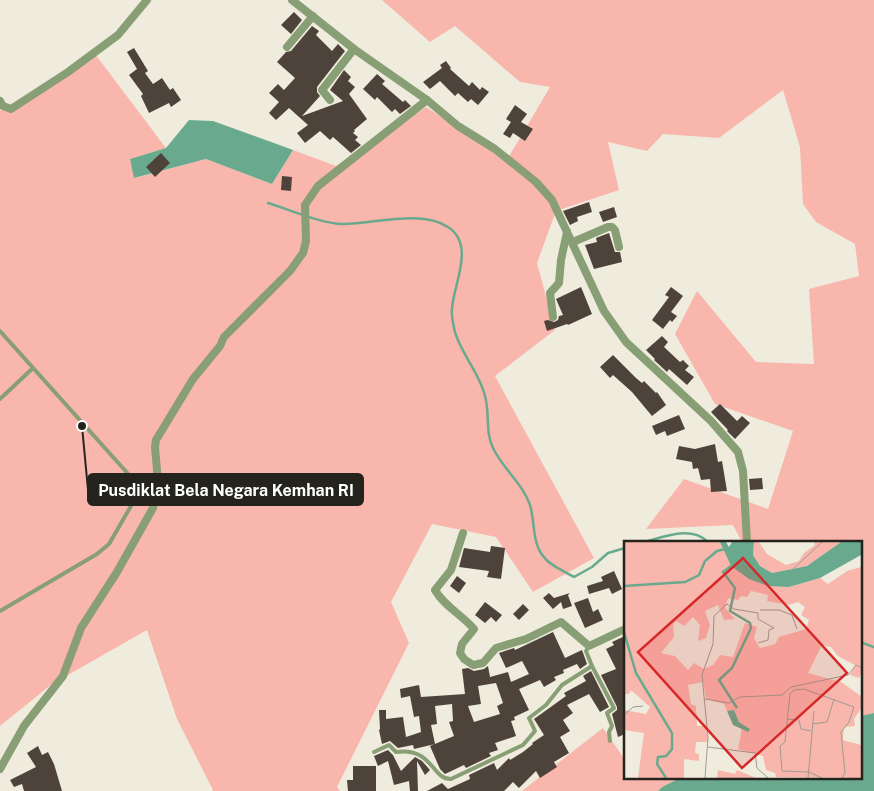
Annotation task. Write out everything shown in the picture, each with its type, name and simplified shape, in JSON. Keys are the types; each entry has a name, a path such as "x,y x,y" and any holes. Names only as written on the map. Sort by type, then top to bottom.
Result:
{"street":[{"path":"0,101 4,106 11,109 68,72 118,34 147,0"},
{"path":"292,0 354,49 427,100 458,126 495,149 536,182 552,200 604,311 626,342 711,421 738,452 743,471 747,541"},
{"path":"287,47 312,16"},
{"path":"330,100 322,90 354,49"},
{"path":"0,769 24,726 63,676 81,628 117,572 153,508 158,482 156,440 193,379 220,346 224,337 290,271 303,253 306,242 305,205 318,186 427,100"},
{"path":"573,242 612,227 615,230 619,247"},
{"path":"553,317 550,293 559,283 561,260 567,232"},
{"path":"463,533 451,570 436,590 440,598 465,618 474,630 462,644 460,653 464,659 473,665 483,663 496,648 526,639 561,622 588,646 624,629"}],"lane":[{"path":"0,331 130,476 133,492 131,506 109,544 97,554 0,611"},
{"path":"0,399 34,368"},
{"path":"588,646 586,651 592,666 614,708 606,713 612,726 609,732 610,740"},
{"path":"374,752 389,745 396,752 408,750 423,756 442,777 450,780 523,746 535,731 529,718 546,705 562,686 592,666"}],"shaded area":[{"path":"382,0 874,0 874,713 862,716 862,541 741,541 733,525 646,529 684,479 768,509 793,431 715,404 675,334 697,291 756,362 814,364 809,289 859,276 855,244 816,222 803,204 800,147 783,90 719,138 663,134 647,151 608,142 619,190 556,211 537,263 555,330 495,376 594,558 533,592 496,537 432,524 391,602 409,643 337,787 340,791 212,791 177,719 147,630 52,684 0,726 0,111 95,54 166,148 130,159 135,178 206,159 272,184 293,150 336,166 426,107 507,160 550,87 520,82 455,26 430,42"},
{"path":"189,120 213,121 293,150 272,184 206,159 134,178 130,159 166,148"},
{"path":"874,713 874,791 658,791 680,778 862,778 862,716"},
{"path":"603,728 624,756 624,778 680,778 658,791 522,791"}],"building":[{"path":"294,12 302,20 291,34 281,25"},
{"path":"312,26 319,31 316,35 332,51 338,44 345,51 317,87 317,92 320,96 302,116 343,101 330,90 344,70 351,77 348,81 355,87 349,94 367,119 354,130 353,133 358,137 355,140 361,145 351,153 333,137 330,140 320,131 305,143 297,133 308,125 289,108 276,120 269,113 279,102 269,93 278,84 284,90 295,78 277,62 286,52 291,51"},
{"path":"134,48 148,71 145,73 153,84 162,78 170,90 173,88 181,100 171,107 169,103 149,113 141,96 143,94 129,75 137,69 127,52"},
{"path":"446,61 450,69 469,86 472,82 480,90 482,87 489,92 478,105 471,99 468,102 458,93 455,96 440,81 430,89 423,82 442,68 440,65"},
{"path":"377,74 385,81 382,84 403,102 405,100 411,106 400,114 395,109 392,112 377,97 375,100 363,89"},
{"path":"515,105 527,114 521,122 533,129 525,141 513,133 510,138 503,134 511,122 506,119"},
{"path":"161,153 170,163 155,177 146,167"},
{"path":"282,176 292,177 291,191 281,190"},
{"path":"589,202 592,212 577,217 578,221 570,225 563,211"},
{"path":"614,207 617,217 603,222 599,212"},
{"path":"609,233 615,252 620,252 622,262 594,269 585,245 597,242 596,238"},
{"path":"581,287 592,314 568,325 547,331 544,321 554,322 558,320 559,316 563,315 556,299"},
{"path":"671,287 683,296 671,312 677,316 672,322 670,320 663,329 652,320 669,297 665,295"},
{"path":"662,336 668,342 664,347 680,362 683,360 689,366 685,370 694,377 687,385 669,369 667,372 646,350"},
{"path":"613,355 636,378 642,383 644,381 657,392 666,405 652,416 632,392 613,375 610,378 600,367"},
{"path":"720,404 737,421 742,416 750,423 735,439 711,412"},
{"path":"679,415 685,429 667,436 665,431 656,435 652,426"},
{"path":"715,444 718,462 722,461 727,491 711,492 710,479 701,480 698,468 693,469 692,462 676,459 679,446 695,449"},
{"path":"762,478 763,489 750,490 749,479"},
{"path":"491,546 505,548 501,579 487,577 489,571 459,567 464,548 490,552"},
{"path":"614,571 622,589 612,594 609,588 589,594 587,586 603,581 601,577"},
{"path":"457,576 466,583 459,593 450,586"},
{"path":"549,593 554,598 570,593 568,595 572,606 563,609 561,602 553,609 543,598"},
{"path":"588,598 593,612 598,609 603,620 585,628 574,603"},
{"path":"485,602 502,615 496,622 491,617 485,623 475,615"},
{"path":"523,604 529,610 519,620 513,614"},
{"path":"553,632 565,658 582,650 587,664 580,669 577,664 563,670 564,673 554,677 556,680 544,687 540,680 519,689 529,710 514,717 515,720 511,721 516,736 495,743 498,750 489,753 491,756 466,768 464,765 445,774 440,769 430,746 435,744 414,749 413,745 398,748 390,741 382,744 379,730 379,710 386,710 386,719 403,717 406,737 421,732 419,716 414,717 410,696 401,698 400,689 419,685 421,697 465,694 462,669 468,668 474,671 488,666 490,677 508,672 511,682 529,674 522,661 506,668 499,653 514,648 515,650","holes":["496,683 503,703 497,706 500,714 474,722 468,706 481,704 478,686","452,704 453,721 449,722 454,736 435,744 431,725 437,724 435,706"]},
{"path":"624,636 624,734 618,737 612,714 617,710 617,707 601,675 616,669 606,649 614,645 612,642"},
{"path":"591,671 609,707 600,712 589,694 567,705 573,713 563,720 570,731 560,737 569,753 554,762 557,767 540,778 536,771 519,788 513,782 504,791 427,791 442,783 448,789 470,779 469,775 494,763 497,770 509,758 510,760 523,752 544,735 534,719 566,696 564,693 586,681 583,676"},
{"path":"38,746 42,755 48,752 54,764 62,791 24,791 22,784 14,787 10,780 36,767 27,753"},
{"path":"388,750 393,755 401,771 415,757 422,761 430,770 425,775 417,761 418,791 410,791 409,781 394,785 388,761 378,766 374,756"},
{"path":"353,766 376,766 376,791 348,791 347,780 353,780"}],"waterway":[{"path":"268,203 336,224 411,218 425,219 448,227 461,244 462,255 452,309 456,336 482,387 486,402 489,436 493,448 527,497 532,511 535,538 539,550 549,563 574,577 592,567 608,553 624,548"},
{"path":"648,541 669,535 686,533 694,534 707,541"},
{"path":"862,643 874,647"}],"place":[{"name":"Pusdiklat Bela Negara Kemhan RI","path":"82,426"}]}
